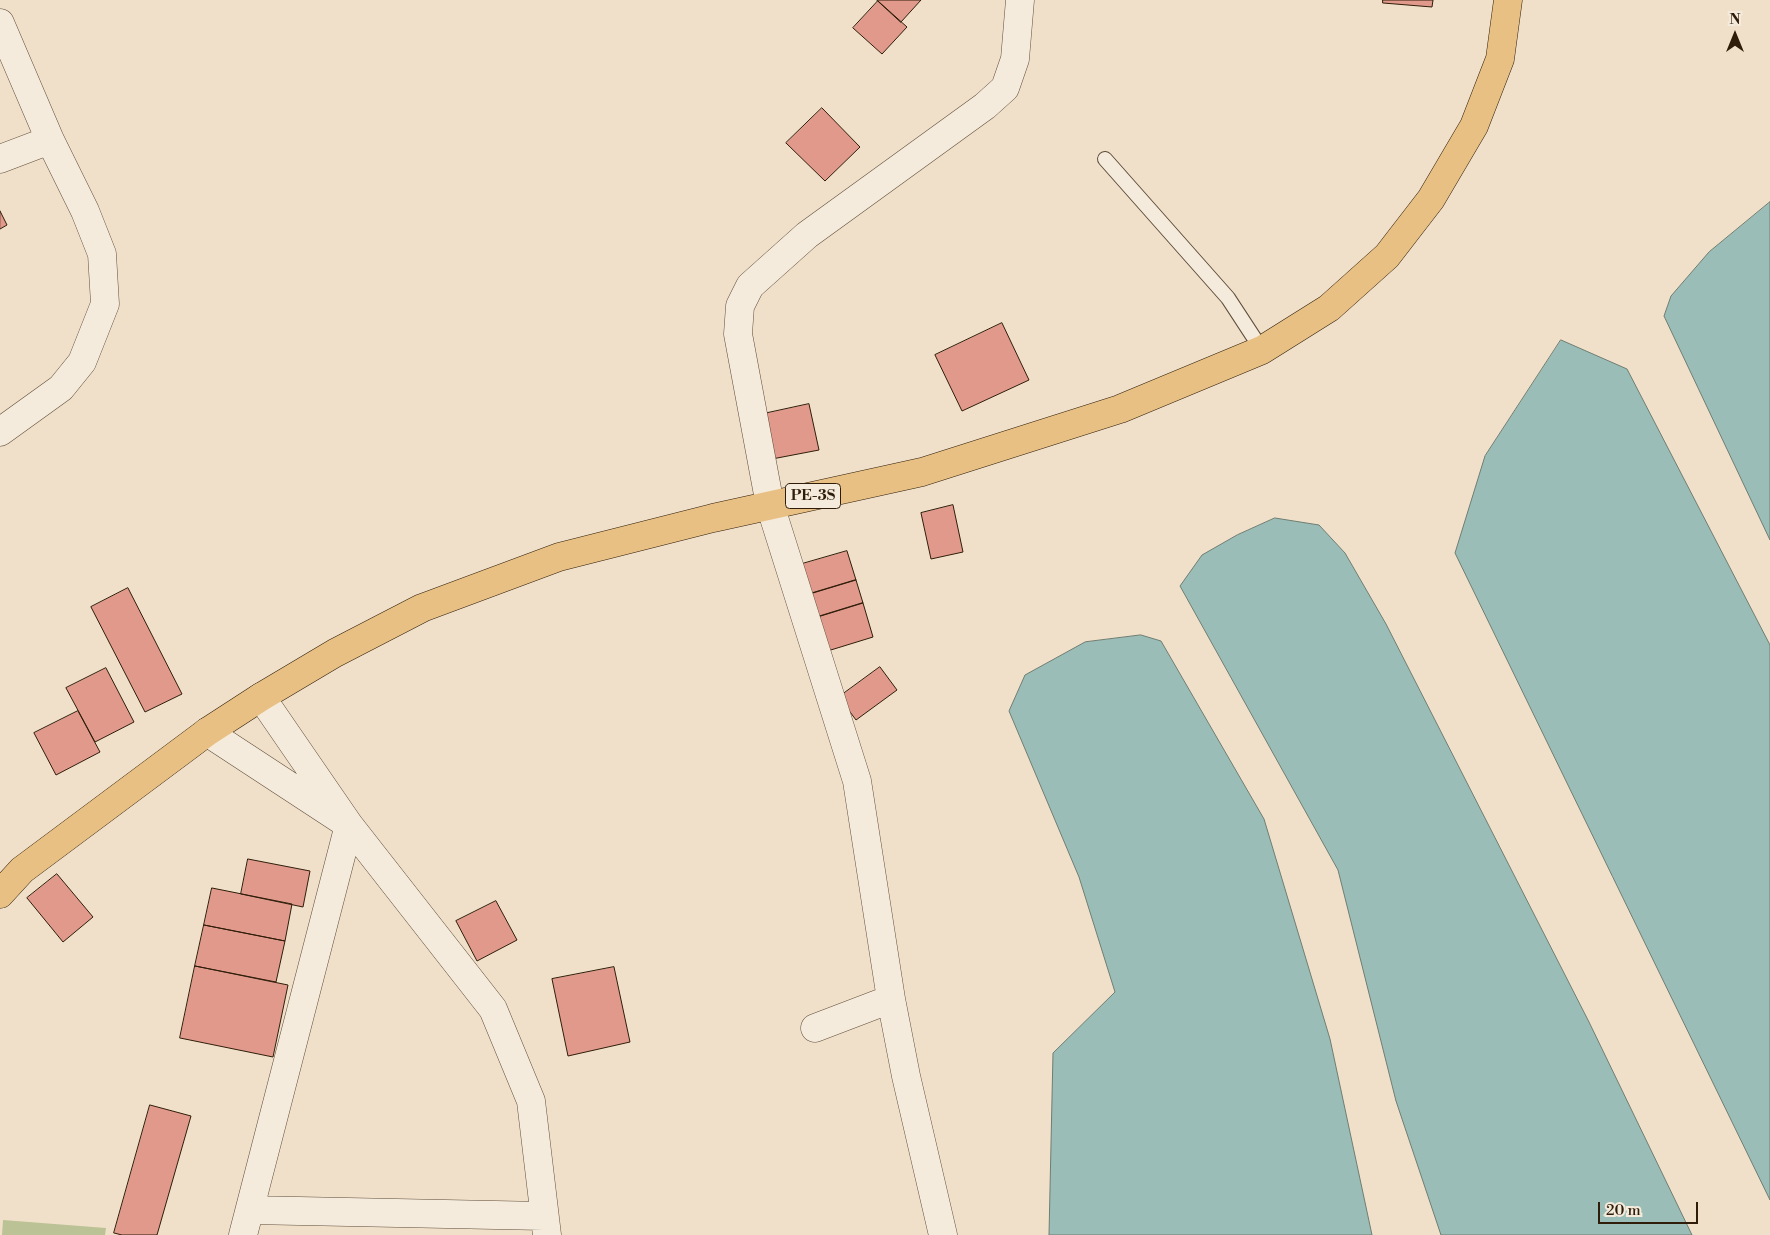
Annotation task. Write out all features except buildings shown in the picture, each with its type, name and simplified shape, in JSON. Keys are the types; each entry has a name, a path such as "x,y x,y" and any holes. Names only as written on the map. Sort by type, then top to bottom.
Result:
{"highway":[{"name":"PE-3S","path":"0,894 22,870 207,732 335,653 422,608 559,557 713,518 922,472 1120,409 1262,350 1329,308 1387,256 1431,199 1474,126 1500,58 1508,0"}],"street":[{"path":"943,1235 906,1076 891,999 857,781 770,505 738,334 740,306 750,286 808,235 986,106 1005,88 1015,59 1020,0"},
{"path":"0,23 50,140 85,211 102,254 105,304 82,362 66,382 0,432"},
{"path":"0,159 50,140"},
{"path":"261,697 349,824 492,1009 531,1101 546,1226 247,1222 349,824"},
{"path":"207,732 349,824"},
{"path":"815,1028 891,999"}],"lane":[{"path":"1105,159 1228,298 1262,350"}],"green space":[{"path":"3,1220 106,1228 105,1235 2,1235"}],"water":[{"path":"1770,202 1770,540 1664,316 1671,296 1709,252"},
{"path":"1561,340 1627,369 1770,645 1770,1200 1455,553 1485,456"},
{"path":"1275,518 1319,525 1345,553 1386,624 1589,1022 1692,1235 1441,1235 1396,1101 1338,870 1180,586 1202,555 1237,535"},
{"path":"1141,635 1161,641 1264,819 1330,1039 1372,1235 1049,1235 1053,1053 1115,992 1079,877 1009,711 1025,675 1085,642"}]}
